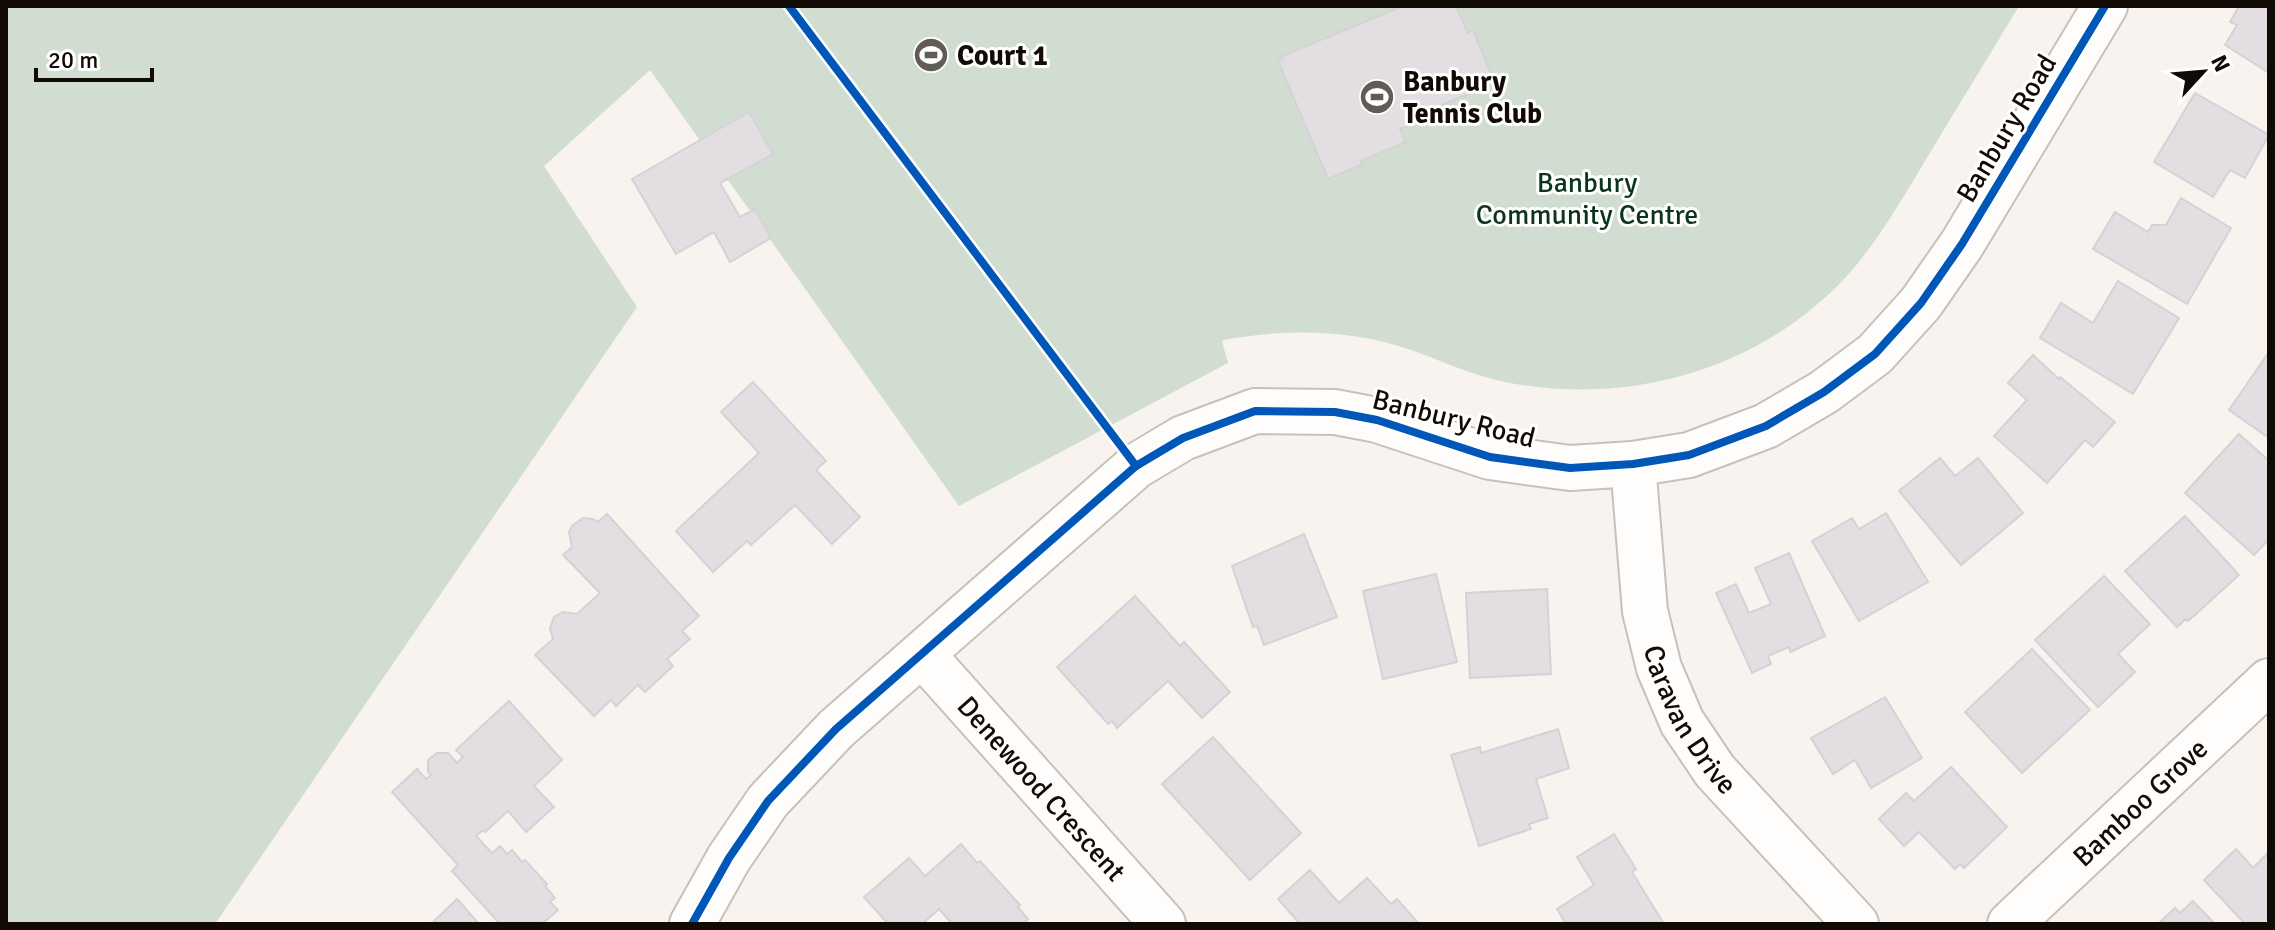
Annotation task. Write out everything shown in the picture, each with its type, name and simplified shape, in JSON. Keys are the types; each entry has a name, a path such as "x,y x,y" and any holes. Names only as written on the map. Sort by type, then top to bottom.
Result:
{"street":[{"name":"Banbury Road","path":"692,924 729,858 768,801 836,729 1136,466 1183,438 1255,411 1335,412 1377,420 1490,457 1570,468 1633,464 1689,455 1766,426 1824,392 1875,354 1921,303 1962,244 2105,6"},
{"name":"Caravan Drive","path":"1633,464 1645,611 1659,668 1682,722 1715,771 1856,924"},
{"name":"Denewood Crescent","path":"922,654 1163,924"},
{"name":"Bamboo Grove","path":"2010,924 2269,681"}],"green space":[{"name":"Banbury Community Centre","path":"6,6 2019,6 1898,206 1858,263 1812,309 1774,336 1733,357 1690,374 1644,384 1598,389 1551,388 1492,379 1386,342 1341,334 1296,332 1228,339 1222,341 1228,363 959,506 650,70 544,166 637,307 215,924 6,924"}],"building":[{"name":"Banbury Tennis Club","path":"1403,6 1456,6 1468,33 1473,30 1495,83 1427,111 1430,117 1400,129 1406,142 1328,179 1278,61 1283,59 1282,56"},
{"path":"2239,6 2269,6 2269,73 2225,45 2237,25 2230,22"},
{"path":"2195,93 2269,135 2245,178 2230,170 2213,197 2154,162"},
{"path":"749,112 773,154 720,183 740,217 755,209 771,238 730,262 714,232 676,254 632,179"},
{"path":"2181,198 2231,228 2187,304 2093,249 2115,212 2148,232 2152,225 2166,225"},
{"path":"2118,281 2179,318 2133,394 2040,338 2061,303 2093,323"},
{"path":"2269,352 2269,438 2229,410"},
{"path":"2033,355 2115,422 2093,447 2085,440 2047,483 1994,436 2027,400 2008,383"},
{"path":"753,382 826,461 816,470 860,517 832,544 795,505 751,545 747,541 713,572 676,531 759,453 721,412"},
{"path":"2239,434 2269,461 2269,539 2254,555 2185,493"},
{"path":"1940,458 1955,476 1978,458 2023,513 1961,565 1899,491"},
{"path":"1886,513 1928,582 1859,621 1812,541 1852,518 1859,529"},
{"path":"607,514 699,616 682,631 690,639 667,659 673,666 645,692 638,685 616,706 611,700 594,716 535,655 553,639 550,629 554,617 563,612 577,614 600,593 563,555 572,547 569,532 572,526 583,518 598,522"},
{"path":"2185,516 2239,575 2188,621 2186,619 2177,627 2125,571"},
{"path":"1304,534 1337,617 1264,645 1257,626 1253,627 1232,566"},
{"path":"1789,553 1825,636 1790,652 1789,647 1768,656 1771,664 1752,673 1716,593 1736,584 1749,613 1771,604 1755,568"},
{"path":"1436,574 1457,662 1383,679 1363,591"},
{"path":"2104,576 2150,624 2118,654 2135,672 2098,707 2035,640"},
{"path":"1547,589 1551,674 1470,678 1466,593"},
{"path":"1135,596 1180,646 1184,642 1230,692 1202,718 1168,681 1117,728 1112,721 1108,724 1057,667"},
{"path":"2032,649 2090,710 2022,773 1965,712"},
{"path":"1885,697 1922,758 1871,788 1855,760 1833,774 1811,738"},
{"path":"509,701 562,760 534,786 554,807 526,832 508,811 476,836 492,853 500,846 507,854 512,850 547,884 545,886 555,898 550,902 558,910 542,924 500,924 452,871 458,865 392,792 417,769 426,779 431,775 428,760 437,753 448,753 457,763 463,757 456,750"},
{"path":"1558,729 1569,768 1536,779 1548,818 1529,824 1531,829 1479,846 1451,755 1480,747 1481,753"},
{"path":"1213,737 1301,833 1250,880 1162,784"},
{"path":"1951,767 2007,827 1964,868 1960,864 1955,869 1919,832 1904,846 1879,819 1906,793 1914,801"},
{"path":"1614,834 1636,869 1632,872 1664,924 1566,924 1557,909 1594,885 1577,857"},
{"path":"961,844 1020,905 1018,907 1028,919 1023,924 952,924 939,909 922,924 888,924 864,897 909,858 925,876"},
{"path":"2236,849 2253,868 2269,852 2269,924 2245,924 2204,880"},
{"path":"1310,870 1339,903 1367,878 1391,904 1397,899 1419,924 1300,924 1278,899"},
{"path":"457,899 479,924 431,924"},
{"path":"2193,901 2215,924 2158,924 2175,908 2180,913"}],"cycle path":[{"path":"789,6 1136,466"},
{"path":"692,924 729,858 768,801 836,729 1136,466 1183,438 1255,411 1335,412 1377,420 1490,457 1570,468 1633,464 1689,455 1766,426 1824,392 1875,354 1921,303 1962,244 2105,6"}],"place":[{"name":"Court 1","path":"931,55"},
{"name":"Banbury Tennis Club","path":"1377,97"}]}
